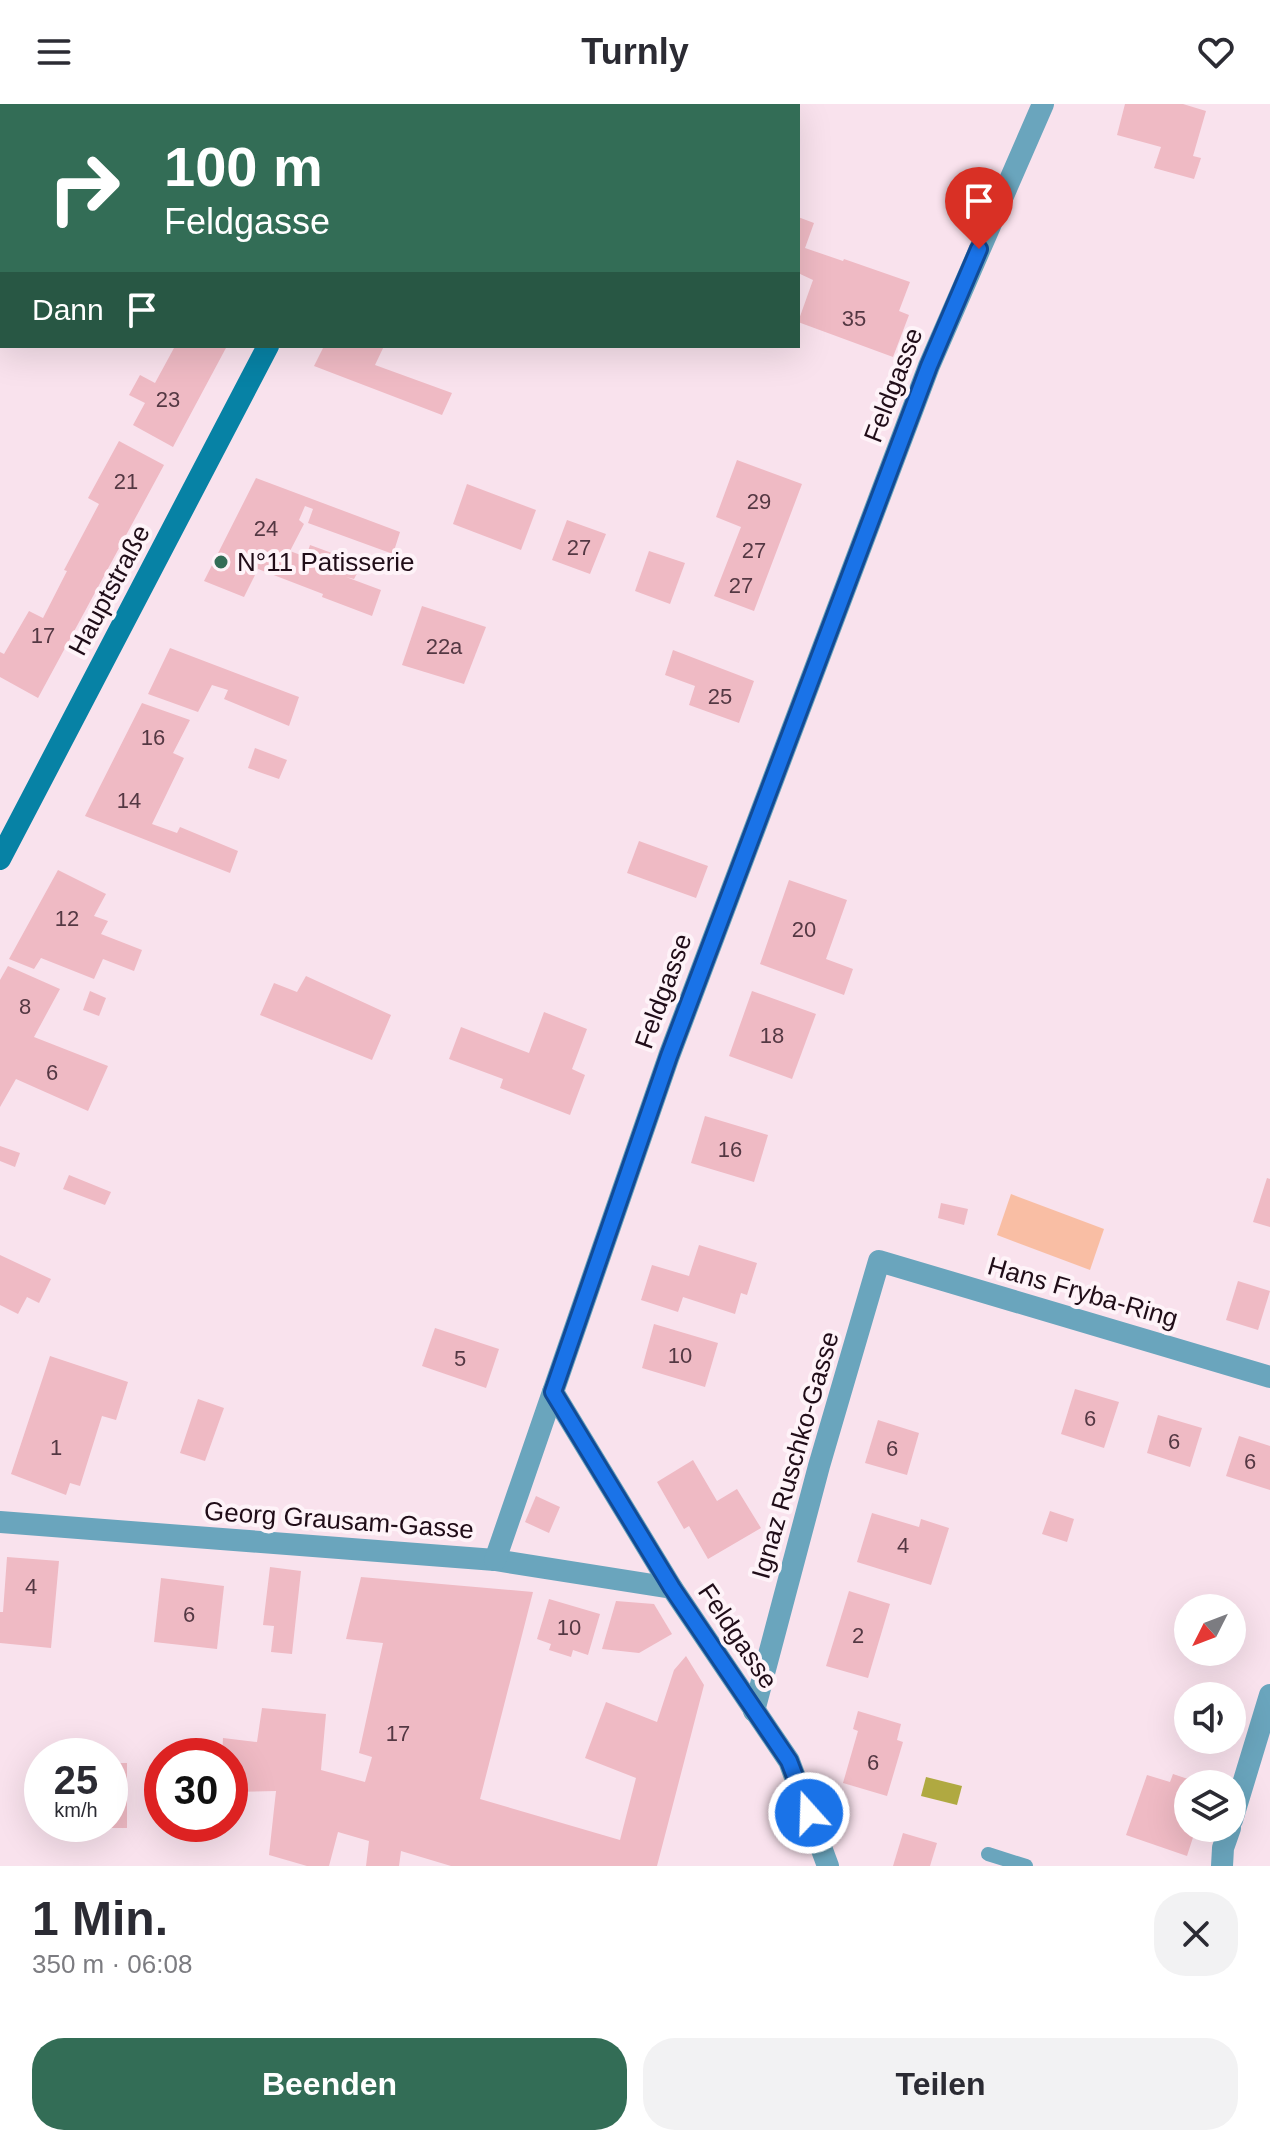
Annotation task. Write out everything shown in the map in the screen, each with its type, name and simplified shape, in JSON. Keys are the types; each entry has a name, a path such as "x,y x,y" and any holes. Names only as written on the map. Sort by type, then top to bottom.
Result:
{"main road":[{"name":"Hauptstraße","path":"0,859 267,348"}],"street":[{"name":"Feldgasse","path":"828,1866 789,1761 672,1588 553,1392 674,1041 929,366 1043,104"},
{"name":"Hans Fryba-Ring","path":"879,1261 1270,1377"},
{"name":"Ignaz Ruschko-Gasse","path":"754,1711 819,1466 879,1261"},
{"path":"495,1560 553,1392"},
{"name":"Georg Grausam-Gasse","path":"0,1522 495,1560 672,1588"},
{"path":"1246,1774 1270,1695"},
{"path":"1222,1866 1225,1842"}],"lane":[{"path":"988,1854 1026,1866"}],"shaded area":[{"path":"1011,1194 1104,1229 1090,1270 997,1235"},
{"path":"926,1777 962,1786 957,1805 921,1796"}],"building":[{"path":"1125,104 1183,104 1206,111 1193,156 1201,158 1194,179 1154,168 1161,147 1117,135"},
{"path":"800,218 814,223 805,248 910,282 899,311 909,315 893,357 800,323 813,280 800,274"},
{"path":"174,348 226,348 173,447 133,425 145,403 129,395 140,375 155,383"},
{"path":"323,348 383,348 375,365 452,393 442,415 314,366"},
{"path":"119,441 164,465 38,698 0,677 0,652 4,654 29,611 43,618 99,504 88,498"},
{"path":"737,460 802,484 754,611 714,596 741,527 716,517"},
{"path":"256,478 400,532 393,554 308,523 313,509 305,506 299,520 304,524 290,551 306,557 310,545 362,564 354,579 346,577 381,590 372,616 258,569 244,597 204,581"},
{"path":"467,484 536,510 521,550 453,524"},
{"path":"567,520 606,534 590,574 552,560"},
{"path":"649,551 685,563 670,604 635,591"},
{"path":"422,606 486,627 464,684 402,665"},
{"path":"170,648 299,697 289,726 224,699 228,690 212,685 198,712 148,694"},
{"path":"673,650 754,681 739,723 689,705 695,686 665,675"},
{"path":"142,703 190,720 173,753 184,758 152,824 177,833 180,827 238,851 230,873 85,816"},
{"path":"255,748 287,760 279,779 248,768"},
{"path":"639,841 708,866 696,898 627,873"},
{"path":"58,870 106,894 94,916 108,921 101,934 142,950 134,971 103,959 94,979 41,958 34,969 9,959"},
{"path":"789,880 847,900 826,959 853,969 844,995 760,964"},
{"path":"8,966 60,989 34,1037 108,1066 88,1111 16,1079 0,1107 0,980"},
{"path":"306,976 391,1015 372,1060 260,1015 274,983 297,992"},
{"path":"90,991 106,998 99,1016 83,1010"},
{"path":"752,991 816,1014 792,1079 729,1056"},
{"path":"544,1012 587,1029 572,1069 585,1075 570,1115 500,1088 503,1079 449,1059 461,1027 529,1053"},
{"path":"705,1116 768,1135 754,1182 691,1163"},
{"path":"0,1146 20,1153 15,1167 0,1161"},
{"path":"69,1175 111,1192 105,1205 63,1189"},
{"path":"1267,1178 1270,1179 1270,1227 1253,1222"},
{"path":"941,1203 968,1209 964,1225 938,1218"},
{"path":"699,1245 757,1263 747,1295 741,1293 735,1314 683,1297 678,1312 641,1300 652,1265 689,1276"},
{"path":"0,1255 51,1279 39,1303 27,1297 18,1314 0,1305"},
{"path":"1238,1281 1270,1291 1258,1330 1226,1320"},
{"path":"654,1324 718,1343 705,1387 642,1368"},
{"path":"435,1328 499,1349 486,1388 422,1366"},
{"path":"50,1356 128,1382 116,1420 102,1416 80,1486 70,1483 66,1495 11,1474"},
{"path":"1075,1389 1119,1402 1104,1448 1061,1434"},
{"path":"198,1399 224,1408 205,1461 180,1453"},
{"path":"1158,1415 1202,1428 1190,1467 1147,1453"},
{"path":"878,1420 919,1433 907,1475 865,1463"},
{"path":"1239,1436 1270,1446 1270,1490 1226,1476"},
{"path":"693,1460 717,1501 737,1489 761,1528 708,1559 689,1526 684,1529 657,1482"},
{"path":"536,1496 560,1507 549,1533 525,1522"},
{"path":"1050,1511 1074,1519 1067,1542 1042,1534"},
{"path":"872,1513 919,1527 921,1519 949,1528 931,1585 857,1562"},
{"path":"7,1557 59,1561 51,1648 0,1643 0,1612 3,1612"},
{"path":"270,1567 301,1571 292,1654 271,1652 274,1626 263,1625"},
{"path":"361,1577 533,1592 480,1799 620,1840 636,1778 585,1758 606,1702 657,1722 674,1670 686,1656 704,1685 657,1866 451,1866 401,1851 399,1866 366,1866 369,1841 338,1832 329,1866 307,1866 269,1855 276,1791 248,1792 248,1741 257,1742 262,1708 326,1714 321,1770 365,1782 372,1757 359,1753 383,1643 346,1639"},
{"path":"161,1578 224,1586 217,1649 154,1642"},
{"path":"849,1591 890,1604 868,1678 826,1666"},
{"path":"549,1599 600,1614 588,1655 573,1650 571,1657 549,1650 551,1644 537,1639"},
{"path":"616,1601 654,1604 672,1634 639,1653 602,1649"},
{"path":"858,1711 901,1724 897,1740 903,1742 887,1796 843,1783 858,1731 853,1729"},
{"path":"1174,1774 1174,1842 1192,1842 1187,1856 1126,1835 1147,1775 1170,1782"},
{"path":"903,1833 937,1843 930,1866 893,1866"}],"place":[{"name":"N°11 Patisserie","path":"221,562"}],"route":[{"path":"809,1813 789,1761 672,1588 553,1392 669,1056 929,366 979,249"}]}
